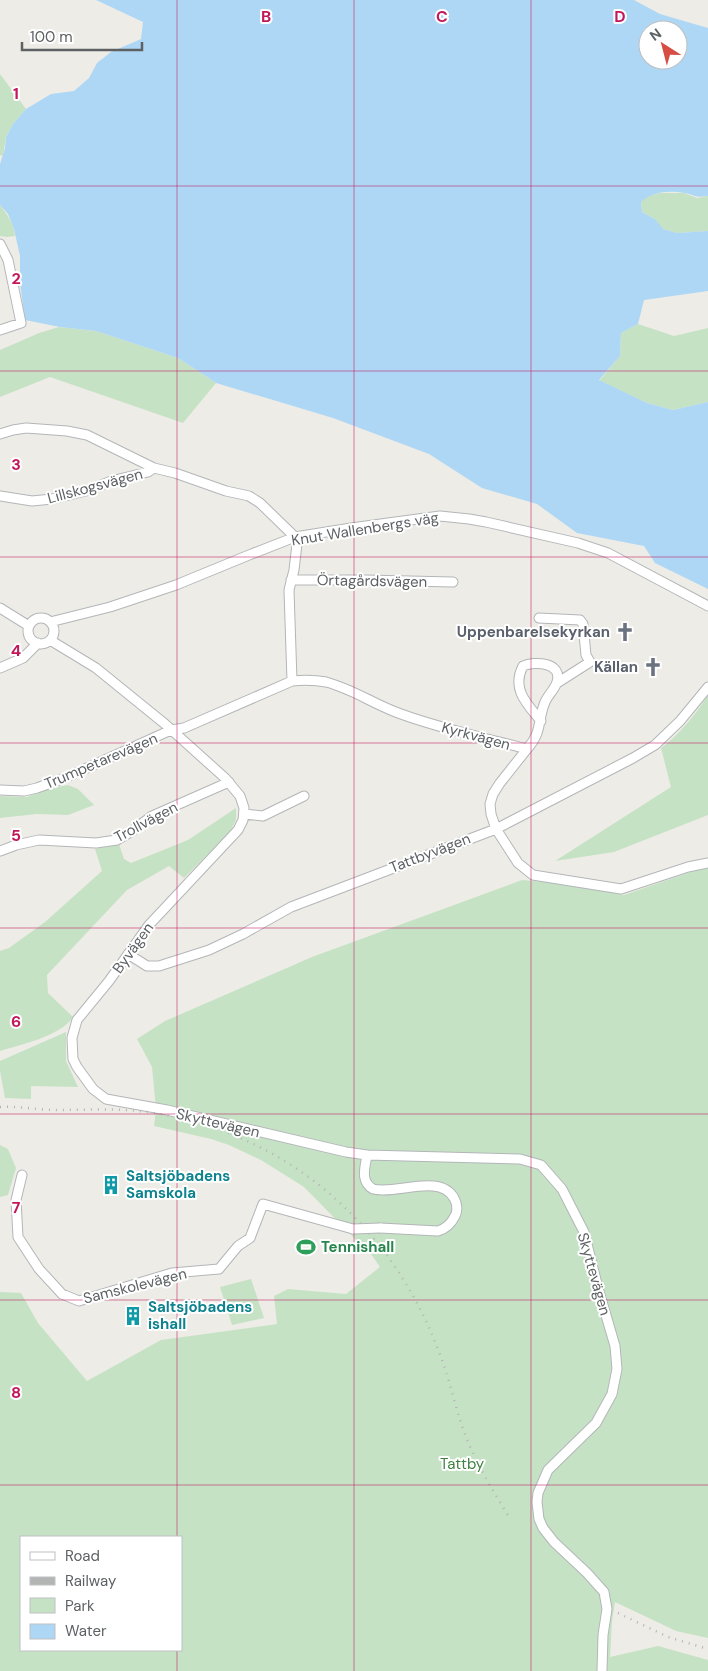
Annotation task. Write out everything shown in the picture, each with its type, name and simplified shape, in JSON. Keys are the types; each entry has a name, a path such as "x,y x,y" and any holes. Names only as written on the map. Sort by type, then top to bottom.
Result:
{"street":[{"path":"0,244 8,260 20,323 0,330"},
{"path":"0,434 26,428 67,431 87,435 154,468"},
{"name":"Lillskogsvägen","path":"0,496 32,501 52,499 90,490 112,481 148,472 154,468 175,473 226,491 249,496 260,503 294,538"},
{"name":"Knut Wallenbergs väg","path":"50,622 110,607 176,586 294,538 440,516 469,518 578,543 608,553 708,605"},
{"path":"292,681 289,590 297,544 294,538"},
{"name":"Örtagårdsvägen","path":"292,580 453,582"},
{"path":"0,608 30,626"},
{"path":"44,618 50,622 54,629 54,634 50,640 45,643 34,641 30,636 30,626 35,620 44,618"},
{"path":"539,618 580,620 583,624 585,648 590,662 557,683"},
{"path":"50,640 96,668 171,730 229,782 240,796 244,814 264,816 304,796"},
{"path":"0,668 23,658 38,643"},
{"path":"527,749 540,729 545,702 557,683 558,676 549,665 537,663 523,666 518,675 518,685 521,695 541,721"},
{"name":"Kyrkvägen","path":"171,730 184,728 292,681 325,682 346,689 401,714 462,733 527,749 493,794 490,804 496,828 518,864 534,875 582,884 620,888 688,867 708,863"},
{"name":"Tattbyvägen","path":"128,954 147,966 160,966 174,962 209,950 243,934 291,906 496,828 655,745 680,721 708,687"},
{"name":"Trumpetarevägen","path":"0,790 37,788 67,777 171,730"},
{"name":"Trollvägen","path":"0,851 39,840 96,843 117,840 152,816 229,782"},
{"name":"Byvägen","path":"99,1095 73,1059 72,1038 77,1020 109,981 149,925 238,830 244,820 244,814"},
{"name":"Skyttevägen","path":"99,1095 106,1100 167,1110 330,1149 368,1154 520,1159 541,1166 562,1188 584,1232 615,1346 617,1370 612,1394 596,1423 548,1470 538,1493 537,1502 539,1519 554,1542 604,1592 608,1609 603,1642 602,1671"},
{"name":"Samskolevägen","path":"22,1175 16,1200 18,1236 39,1269 56,1288 62,1294 79,1301 172,1273 219,1268 238,1246 250,1238 263,1204 353,1229 380,1228 438,1231 444,1229 452,1220 456,1212 456,1204 451,1194 444,1188 430,1186 374,1190 368,1186 364,1176 368,1154"}],"green space":[{"path":"0,74 26,109 13,124 6,137 3,156 0,155"},
{"path":"660,193 684,193 697,198 708,196 708,231 677,233 662,229 655,219 642,212 641,201 648,196"},
{"path":"0,205 12,223 15,236 0,236"},
{"path":"638,324 674,336 708,328 708,402 673,410 647,403 599,381 620,356 621,333"},
{"path":"59,327 96,331 178,358 216,383 183,423 50,377 0,397 0,350 39,333"},
{"path":"708,695 708,815 614,852 555,861 671,787 661,748 687,724"},
{"path":"68,785 78,789 94,805 68,815 37,814 0,818 0,796 27,797 46,789"},
{"path":"236,808 236,820 230,832 184,878 169,866 127,890 47,975 48,993 73,1017 67,1024 50,1035 0,1051 0,951 9,948 45,922 102,871 95,849 119,844 124,859 131,863 188,840"},
{"name":"Tattby","path":"708,866 708,1638 676,1631 615,1602 610,1657 658,1646 708,1660 708,1671 0,1671 0,1292 21,1293 38,1323 87,1381 161,1340 277,1324 274,1296 288,1289 346,1294 380,1267 364,1244 359,1243 304,1187 261,1160 211,1139 154,1126 156,1109 152,1067 137,1039 165,1021 312,957 522,880 567,884 624,895"},
{"path":"66,1032 66,1061 78,1087 31,1086 31,1099 5,1098 0,1061"},
{"path":"0,1145 8,1149 16,1168 8,1195 0,1197"},
{"path":"251,1279 264,1318 232,1325 220,1287"}],"water":[{"path":"96,0 634,0 660,14 681,20 638,20 638,70 688,70 688,22 708,28 708,196 667,192 655,194 641,202 642,212 655,219 663,229 677,233 708,231 708,291 644,300 638,324 621,333 620,356 599,380 647,403 673,410 708,402 708,589 655,563 644,546 577,533 537,504 482,488 429,454 333,418 216,383 178,358 96,331 60,327 25,320 20,283 20,256 14,229 8,214 0,205 0,164 6,137 13,124 26,109 51,94 74,91 89,78 97,63 111,52 141,39 143,22"}],"railway":[{"path":"0,1107 49,1110 136,1111 193,1121 236,1136 277,1156 314,1181 348,1211 378,1244 405,1282 427,1323 437,1348 471,1450 509,1517"},
{"path":"618,1613 668,1637 708,1649"}],"place":[{"name":"Uppenbarelsekyrkan","path":"625,632"},
{"name":"Källan","path":"653,667"},
{"name":"Saltsjöbadens Samskola","path":"111,1185"},
{"name":"Tennishall","path":"306,1247"},
{"name":"Saltsjöbadens ishall","path":"133,1316"}]}
